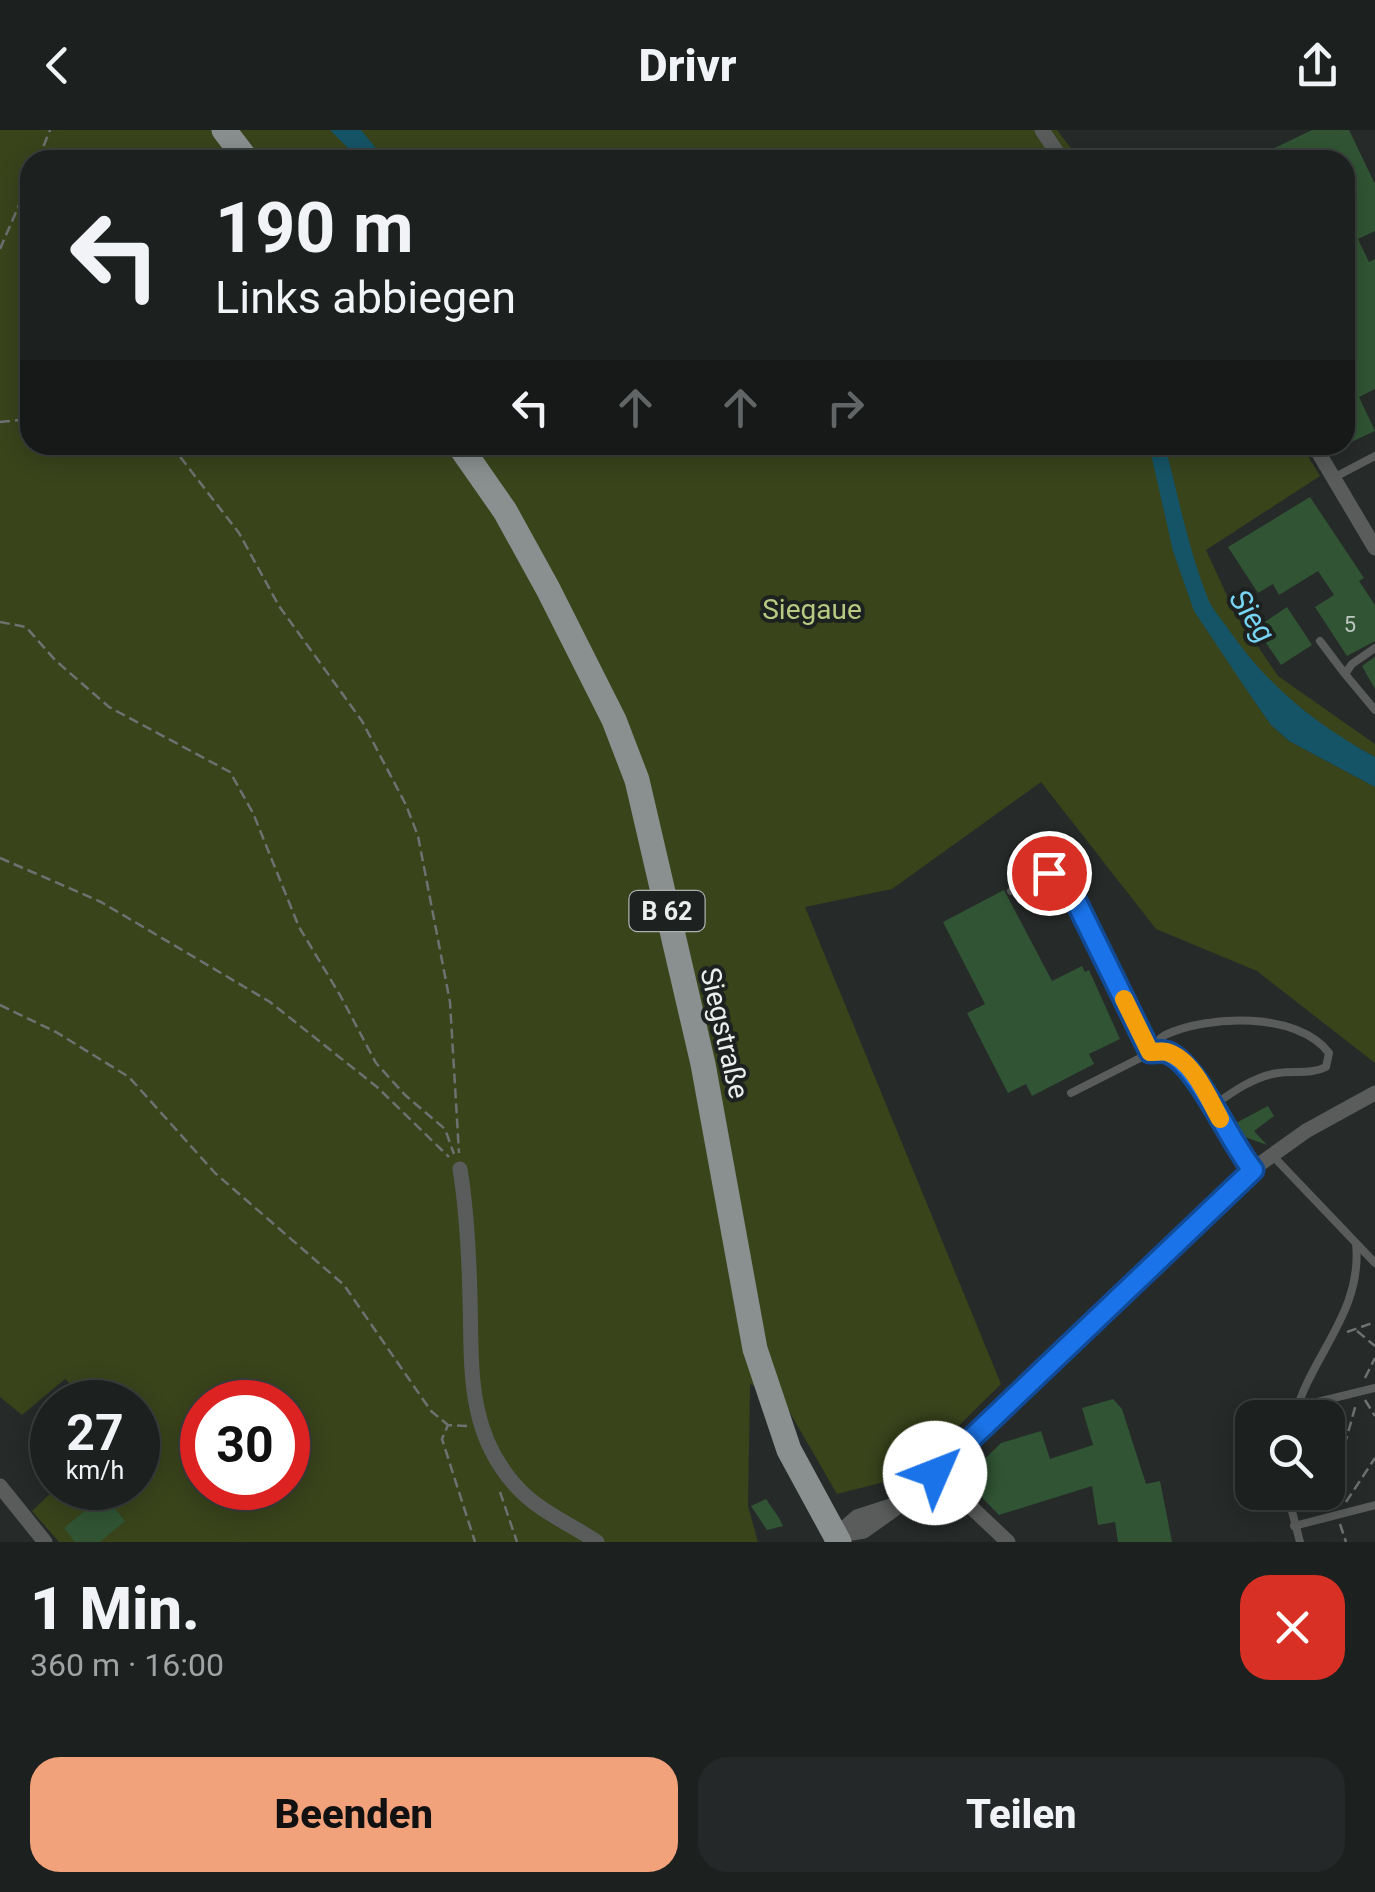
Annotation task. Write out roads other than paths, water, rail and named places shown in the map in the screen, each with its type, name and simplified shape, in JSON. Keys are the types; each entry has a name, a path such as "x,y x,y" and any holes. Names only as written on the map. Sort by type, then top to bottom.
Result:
{"main road":[{"path":"224,130 239,150"},
{"name":"Siegstraße","path":"465,455 505,511 548,589 614,720 637,780 710,1099 755,1349 789,1450 837,1539"}],"street":[{"path":"1321,455 1375,548"},
{"path":"837,1539 857,1517 906,1501 1253,1170 1306,1131 1375,1094"},
{"path":"460,1169 469,1246 470,1378 479,1423 496,1460 516,1486 542,1509 597,1542"},
{"path":"935,1473 1008,1542"},
{"path":"0,1486 45,1542"}],"lane":[{"path":"1335,477 1375,456"},
{"path":"1320,641 1375,710"},
{"path":"1346,674 1352,664 1375,648"},
{"path":"1011,891 1049,873 1060,875 1067,883 1150,1052"},
{"path":"1071,1094 1150,1052 1162,1036 1218,1021 1248,1020 1282,1026 1314,1038 1329,1053 1326,1067 1315,1072 1277,1073 1254,1081 1213,1106"},
{"path":"1150,1052 1168,1052 1185,1065 1202,1085 1237,1150 1253,1170"},
{"path":"1272,1155 1375,1262"},
{"path":"1300,1400 1354,1291 1356,1243"},
{"path":"1326,1400 1375,1388"},
{"path":"1294,1526 1375,1505"},
{"path":"1291,1510 1300,1542"}],"water":[{"path":"330,130 361,130 378,150 350,150"},
{"path":"1151,455 1168,455 1190,544 1214,609 1278,688 1333,732 1375,757 1375,787 1289,741 1271,725 1194,611 1173,551"}],"park label":[{"name":"Siegaue","path":"812,609"}],"water label":[{"name":"Sieg","path":"1252,616"}]}
